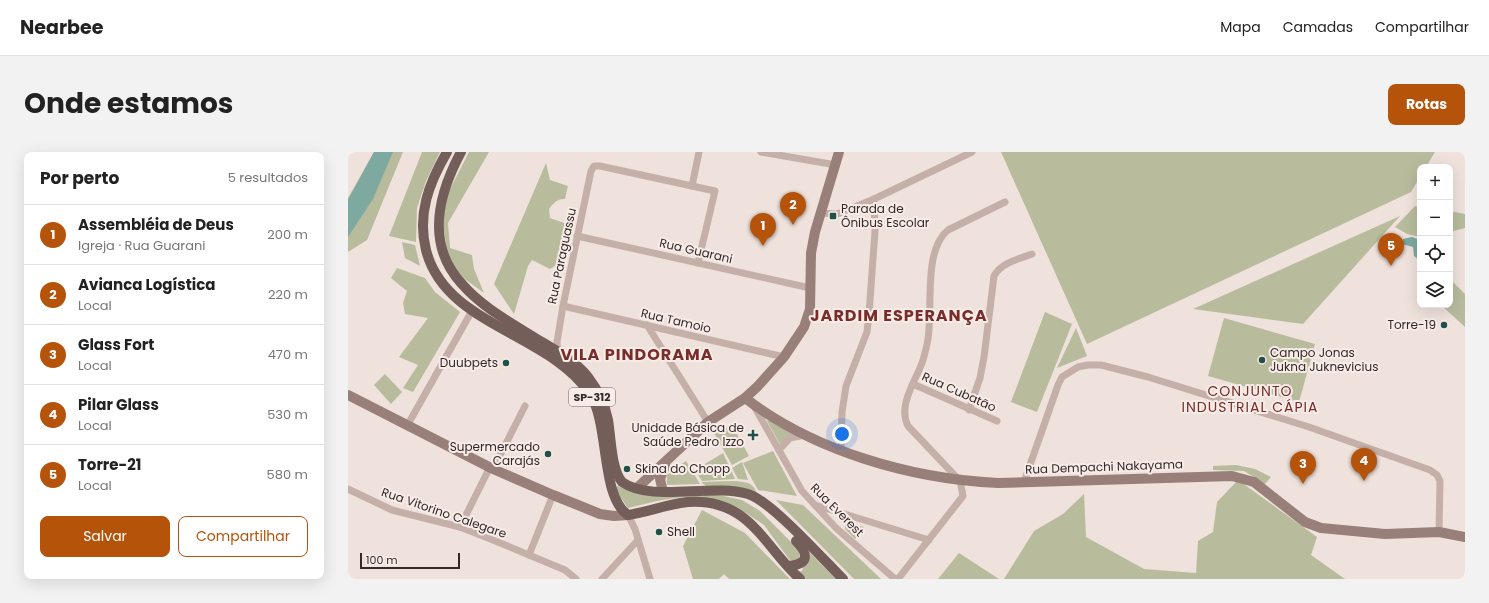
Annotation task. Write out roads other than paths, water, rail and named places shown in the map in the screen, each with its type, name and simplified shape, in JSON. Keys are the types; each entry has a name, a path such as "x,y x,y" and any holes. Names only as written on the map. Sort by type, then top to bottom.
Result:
{"main road":[{"name":"SP-312","path":"446,152 435,173 426,196 423,230 424,242 429,261 436,276 446,288 473,309 564,365 583,384 591,395 598,410 615,498 618,506 628,515"},
{"name":"SP-312","path":"461,152 448,178 440,203 439,232 446,260 462,284 474,296 503,318 558,352 587,375 598,391 606,411 619,478 626,485 663,492 727,491 749,494 767,505 842,579"},
{"path":"727,491 764,510 803,548 806,554 801,564 789,566"},
{"path":"628,515 687,502 717,505 734,512 750,522 800,579"}],"street":[{"path":"698,152 692,186 715,191 698,263"},
{"path":"761,152 836,165"},
{"path":"637,488 708,422 744,398 784,357 808,318 811,253 820,213 839,152"},
{"path":"820,213 837,214 874,199 972,152"},
{"name":"Rua Paraguassu","path":"558,352 557,342 562,306 591,171 594,166 692,186"},
{"path":"841,450 842,412 846,386 867,332 875,231 874,199"},
{"path":"898,579 963,496 960,481 908,426 905,416 908,394 923,360 928,337 933,261 937,243 941,235 948,230 1005,202"},
{"name":"Rua Guarani","path":"578,236 810,288"},
{"path":"969,410 980,378 984,357 994,276 1002,266 1032,254"},
{"name":"Rua Tamoio","path":"562,306 784,357"},
{"path":"407,426 473,309"},
{"path":"647,325 708,422"},
{"path":"1024,482 1062,377 1078,367 1101,365 1148,377 1419,464 1437,475 1440,481 1439,532"},
{"name":"Rua Cubatão","path":"912,384 997,421"},
{"path":"348,395 492,468 553,495 600,514 614,516 628,515 633,522 650,579"},
{"name":"Rua Dempachi Nakayama","path":"744,398 805,434 841,450 886,465 960,481 1024,482 1232,476 1254,482 1305,522 1321,528 1385,534 1439,532 1465,537"},
{"name":"Rua Everest","path":"753,404 802,491 813,505 836,528 895,579"},
{"path":"460,527 525,406"},
{"path":"779,450 790,438 805,434"},
{"path":"663,492 660,479 666,462"},
{"name":"Rua Vitorino Calegare","path":"348,489 392,510 460,527 565,570 576,579"},
{"path":"528,555 553,495"},
{"path":"813,505 929,540"},
{"path":"602,579 638,540"}],"water":[{"path":"374,152 393,152 373,199 348,237 348,200"},
{"path":"1412,237 1417,239 1417,258 1414,256 1413,247 1402,244 1403,239"}],"place":[{"name":"Parada de Ônibus Escolar","path":"833,216"},
{"name":"Avianca Logística","path":"793,225"},
{"name":"Assembléia de Deus","path":"763,246"},
{"name":"Torre-21","path":"1391,266"},
{"name":"Torre-19","path":"1444,325"},
{"name":"Campo Jonas Jukna Juknevicius","path":"1262,360"},
{"name":"Duubpets","path":"506,363"},
{"name":"Unidade Básica de Saúde Pedro Izzo","path":"753,435"},
{"name":"Supermercado Carajás","path":"548,454"},
{"name":"Skina do Chopp","path":"627,469"},
{"name":"Pilar Glass","path":"1364,481"},
{"name":"Glass Fort","path":"1303,484"},
{"name":"Shell","path":"659,532"}],"district":[{"name":"JARDIM ESPERANÇA","path":"899,315"},
{"name":"VILA PINDORAMA","path":"637,354"},
{"name":"CONJUNTO INDUSTRIAL CÁPIA","path":"1250,400"}]}
